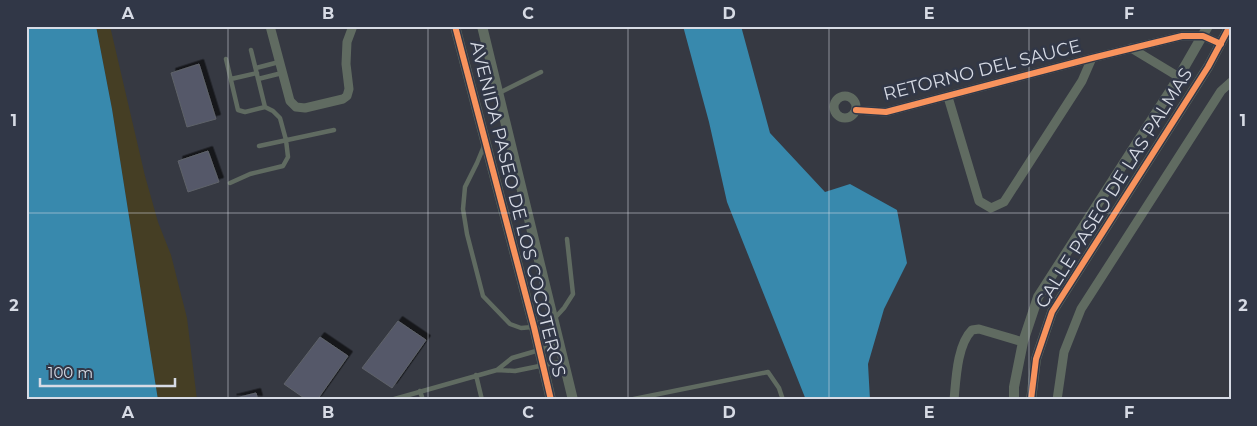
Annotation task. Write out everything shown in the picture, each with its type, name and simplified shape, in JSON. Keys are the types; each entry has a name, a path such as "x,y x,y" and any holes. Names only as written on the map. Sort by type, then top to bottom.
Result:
{"street":[{"path":"270,26 290,101 296,107 305,108 342,100 347,96 349,89 346,64 347,42 353,26"},
{"name":"AVENIDA PASEO DE LOS COCOTEROS","path":"455,26 551,400"},
{"name":"AVENIDA PASEO DE LOS COCOTEROS","path":"482,26 573,400"},
{"name":"CALLE PASEO DE LAS PALMAS","path":"1031,400 1036,358 1052,312 1208,67 1230,26"},
{"path":"1206,31 1221,44"},
{"name":"CALLE PASEO DE LAS PALMAS","path":"1014,400 1014,387 1024,342 1038,298 1179,77 1206,31"},
{"name":"RETORNO DEL SAUCE","path":"856,110 886,112 1131,48 1206,31"},
{"path":"1131,48 1179,77"},
{"name":"RETORNO DEL SAUCE","path":"948,97 979,201 991,208 1004,202 1082,80 1092,58"},
{"path":"1057,400 1064,352 1081,309 1221,92 1231,82"},
{"path":"1067,252 1083,262"},
{"path":"954,400 957,365 967,334 972,330 979,329 1024,342"}],"lane":[{"path":"251,50 265,107"},
{"path":"226,59 238,110 244,112 265,107 273,111 280,118 288,157 283,166 250,174 230,183"},
{"path":"231,79 279,62"},
{"path":"498,94 541,72"},
{"path":"258,80 282,73"},
{"path":"259,146 334,130"},
{"path":"485,143 478,163 465,187 463,209 467,234 483,296 510,324 521,328 533,326 553,320 564,308 573,294 567,239"},
{"path":"497,370 512,358 560,344"},
{"path":"391,400 497,370 515,371 564,361"},
{"path":"629,400 768,372 779,388 782,400"},
{"path":"476,375 482,400"},
{"path":"420,391 423,400"}],"sand":[{"path":"96,26 110,26 145,176 158,222 171,255 187,318 197,400 158,400 112,109"}],"water":[{"path":"26,26 96,26 112,109 158,400 26,400"},
{"path":"683,26 741,26 770,133 825,192 850,184 897,210 907,263 884,309 868,364 870,400 806,400 727,202 709,122"}],"building":[{"path":"199,64 216,119 187,127 171,73"},
{"path":"208,151 219,182 188,192 178,161"},
{"path":"398,321 426,340 392,388 362,368"},
{"path":"320,337 348,356 317,400 307,400 284,384"},
{"path":"256,393 258,400 232,399"}],"cycle path":[{"path":"455,26 534,327 551,400"},
{"path":"1031,400 1036,359 1052,312 1208,67 1230,26"},
{"path":"856,110 886,112 1182,36 1203,36 1221,44"}]}
